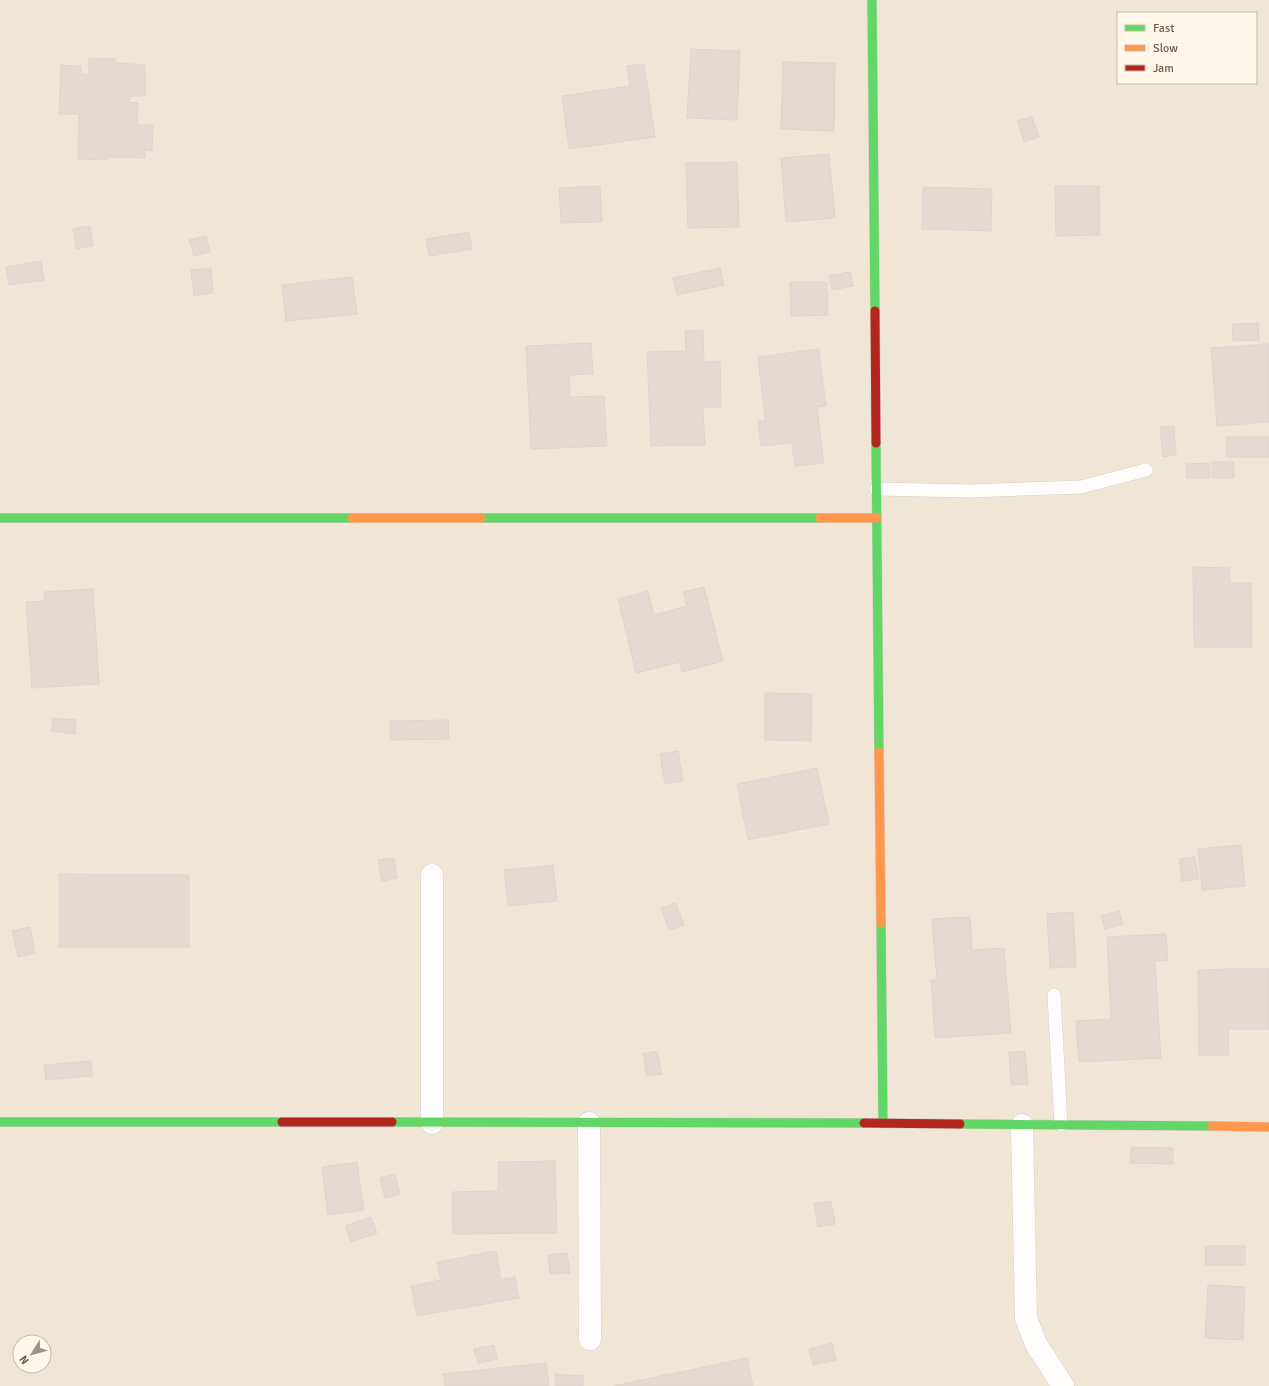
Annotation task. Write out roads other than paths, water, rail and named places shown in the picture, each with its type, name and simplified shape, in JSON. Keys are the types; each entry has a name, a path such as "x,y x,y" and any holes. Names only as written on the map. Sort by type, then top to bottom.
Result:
{"street":[{"path":"872,0 883,1123"},
{"path":"0,518 877,518"},
{"path":"432,875 432,1122"},
{"path":"0,1122 883,1123 1269,1127"},
{"path":"589,1123 590,1339"},
{"path":"1022,1125 1026,1318 1036,1344 1063,1386"}],"lane":[{"path":"876,489 971,491 1081,487 1146,470"},
{"path":"1054,995 1061,1125"}]}
